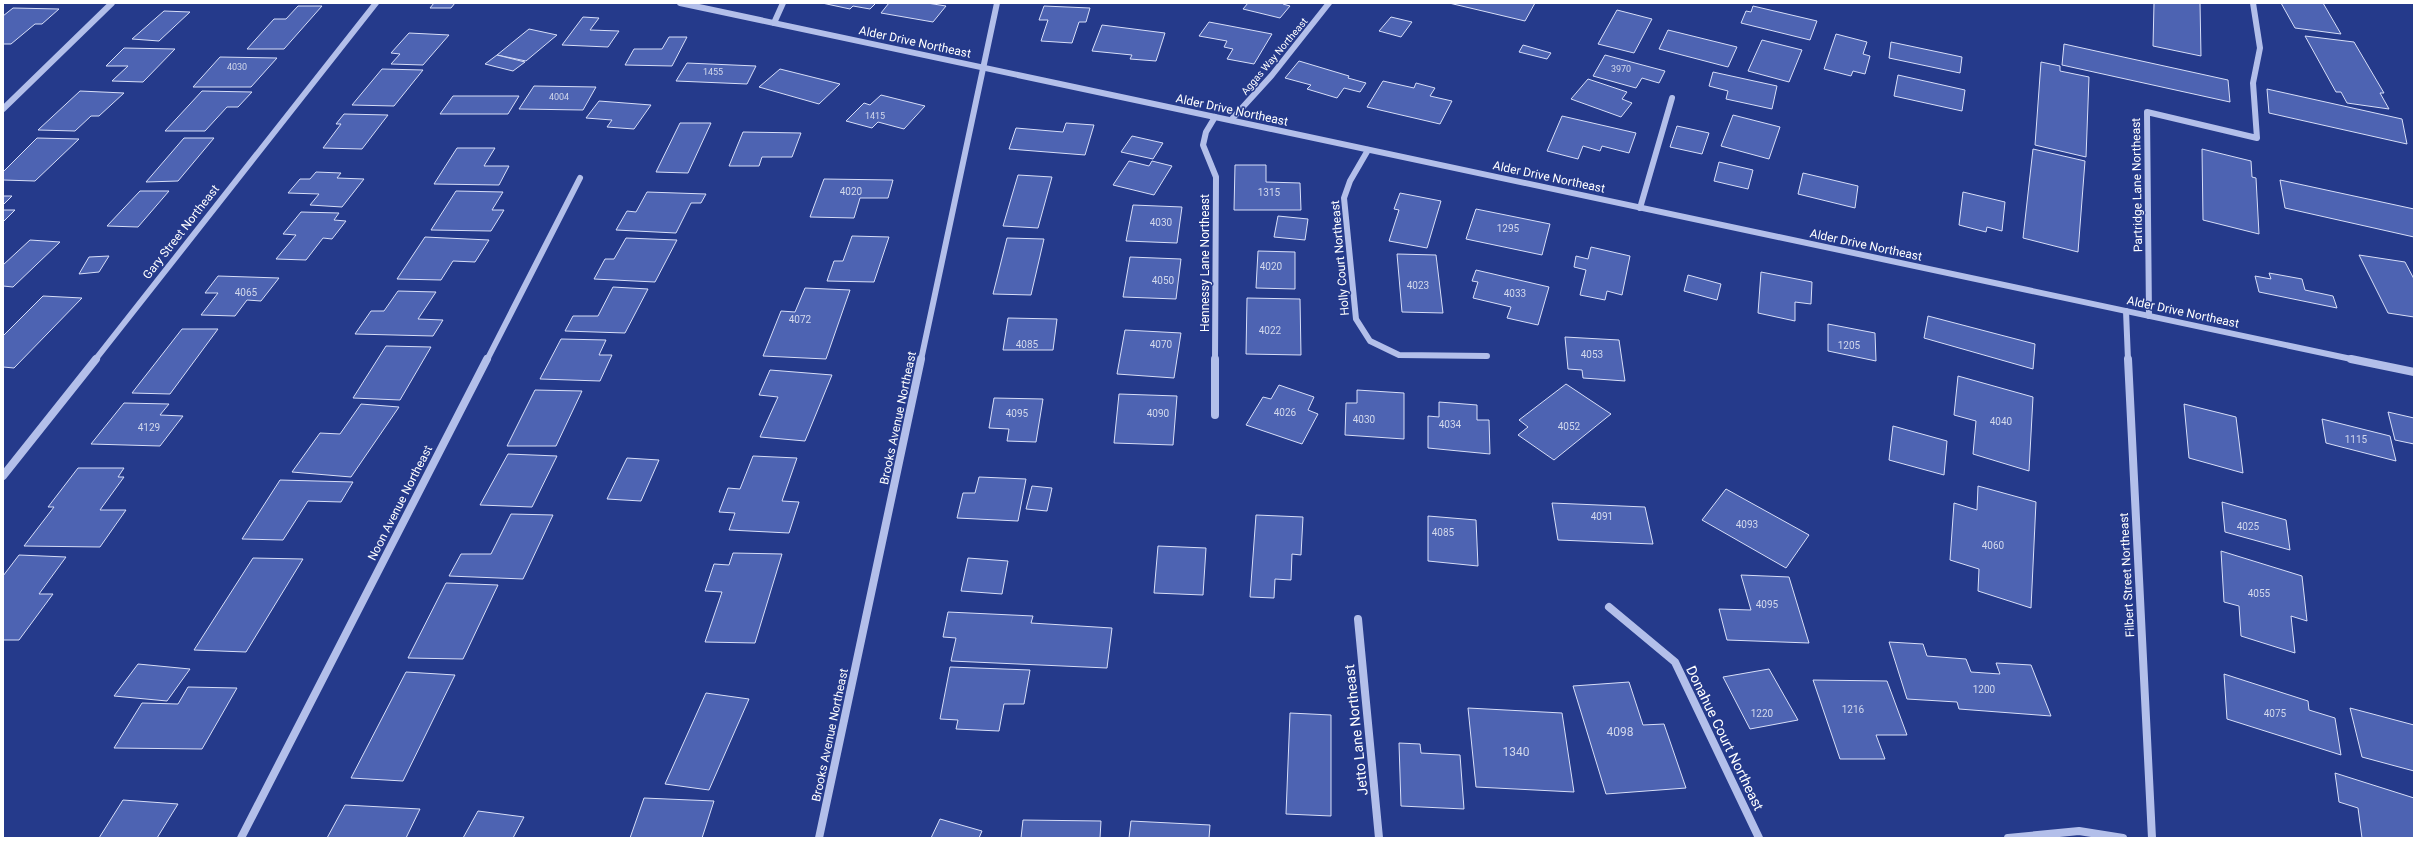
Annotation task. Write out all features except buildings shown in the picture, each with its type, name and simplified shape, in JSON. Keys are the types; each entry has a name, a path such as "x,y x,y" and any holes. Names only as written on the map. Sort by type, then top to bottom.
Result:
{"street":[{"path":"3,109 112,3"},
{"name":"Gary Street Northeast","path":"3,476 376,3"},
{"name":"Alder Drive Northeast","path":"680,3 2414,372"},
{"path":"774,23 783,3"},
{"name":"Brooks Avenue Northeast","path":"819,838 997,3"},
{"name":"Aggas Way Northeast","path":"1231,120 1272,75 1330,3"},
{"name":"Partridge Lane Northeast","path":"2149,316 2147,112 2257,138 2253,83 2260,48 2253,3"},
{"path":"1640,208 1672,98"},
{"name":"Hennessy Lane Northeast","path":"1215,117 1206,132 1203,145 1216,177 1216,414"},
{"name":"Holly Court Northeast","path":"1368,150 1350,181 1344,198 1356,319 1370,341 1399,354 1487,356"},
{"name":"Noon Avenue Northeast","path":"241,838 580,178"},
{"name":"Filbert Street Northeast","path":"2126,311 2152,838"},
{"name":"Donahue Court Northeast","path":"1609,607 1674,662 1759,838"},
{"name":"Jetto Lane Northeast","path":"1358,619 1379,838"},
{"path":"2008,838 2079,831 2123,838"}]}
